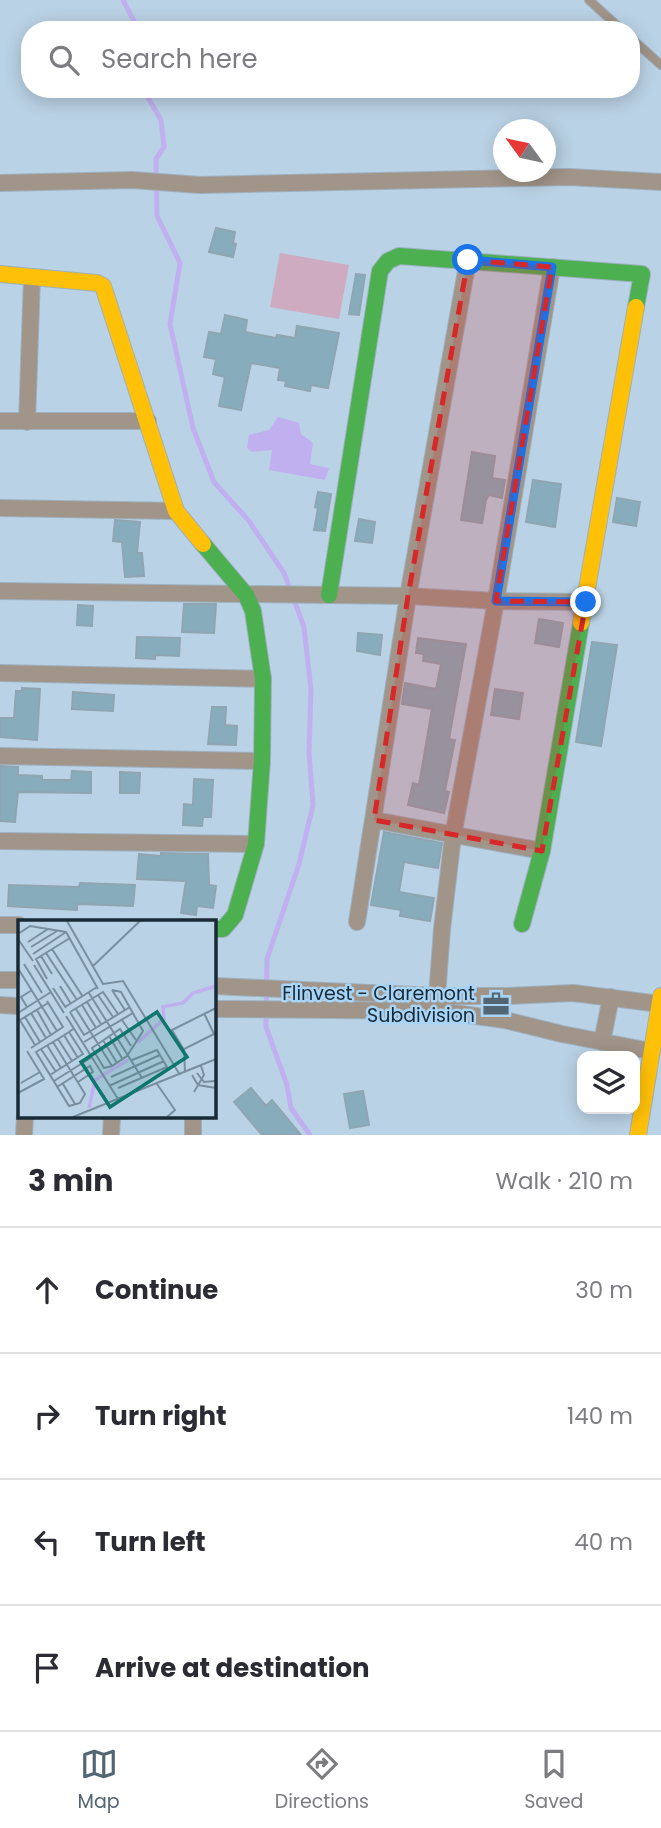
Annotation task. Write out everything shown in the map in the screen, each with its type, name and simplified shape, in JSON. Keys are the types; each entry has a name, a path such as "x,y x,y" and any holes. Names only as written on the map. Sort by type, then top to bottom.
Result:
{"street":[{"path":"0,183 132,180 200,185 569,177 661,182"},
{"path":"321,595 380,271 388,261 399,256 642,274 542,851 522,924"},
{"path":"357,922 408,596 468,260"},
{"path":"438,1003 442,929 453,836 552,267"},
{"path":"0,274 97,283 103,286 176,511 246,595 253,611 263,679 262,761 256,844 235,915 223,929 215,929"},
{"path":"27,422 32,277"},
{"path":"0,421 148,421"},
{"path":"0,508 176,511"},
{"path":"0,591 408,596 586,602"},
{"path":"0,673 263,679"},
{"path":"0,756 262,761"},
{"path":"374,820 542,851"},
{"path":"0,841 256,844"},
{"path":"0,925 18,926"},
{"path":"0,979 18,980"},
{"path":"215,986 259,987 438,1003 650,1051"},
{"path":"215,1009 282,1010 438,1003 573,993 660,1000 658,1029 650,1051 638,1135"},
{"path":"602,1042 611,997"},
{"path":"0,1005 18,1006"}],"lane":[{"path":"589,0 612,21"},
{"path":"640,46 661,65"}],"highlighted area":[{"path":"468,260 552,267 496,601 586,602 542,851 374,820 408,596"}],"shaded area":[{"path":"280,253 349,265 339,319 270,307"},
{"path":"278,417 299,423 301,434 313,443 310,464 329,468 325,480 269,470 272,450 252,452 247,448 249,435 269,430"}],"building":[{"path":"216,228 235,232 233,257 209,252"},
{"path":"356,274 365,275 359,315 349,314"},
{"path":"225,315 247,320 245,332 276,338 277,335 295,338 297,326 339,333 328,388 311,385 310,391 285,386 286,381 278,380 280,368 251,363 241,410 219,406 225,377 213,374 216,359 204,357 209,332 221,334"},
{"path":"472,452 495,456 492,478 505,480 502,498 489,495 486,500 482,523 461,520"},
{"path":"533,480 561,484 555,527 526,522"},
{"path":"318,492 331,494 325,531 314,530"},
{"path":"617,498 640,502 636,526 613,522"},
{"path":"359,519 375,522 372,543 355,541"},
{"path":"115,520 140,522 137,553 142,553 144,576 125,577 122,542 113,541"},
{"path":"184,604 216,604 214,633 182,632"},
{"path":"78,605 93,606 92,626 77,625"},
{"path":"539,619 563,623 559,647 535,643"},
{"path":"358,633 382,635 380,655 357,651"},
{"path":"137,637 180,638 179,656 155,655 155,659 136,658"},
{"path":"418,638 466,644 449,739 455,740 445,791 449,792 444,813 408,805 413,783 419,785 432,709 402,704 405,683 436,689 441,664 423,661 424,654 416,653"},
{"path":"592,642 617,645 601,746 576,742"},
{"path":"22,688 40,689 37,740 0,737 0,718 14,718 16,691 22,691"},
{"path":"495,689 523,693 519,719 491,715"},
{"path":"73,692 114,695 113,711 72,709"},
{"path":"212,707 226,707 225,725 237,726 236,745 208,744"},
{"path":"0,766 18,767 18,775 42,776 42,780 71,780 72,771 91,772 91,793 18,792 15,822 0,821"},
{"path":"120,772 140,773 139,793 120,793"},
{"path":"194,779 213,780 211,817 203,817 202,826 183,825 184,804 193,805"},
{"path":"384,832 442,843 438,868 404,862 399,892 434,898 430,921 400,916 401,910 371,905"},
{"path":"161,853 208,854 209,885 216,886 213,908 197,906 196,915 181,913 186,881 137,879 139,854 161,856"},
{"path":"80,883 135,885 133,906 77,904 77,910 8,906 9,885 79,887"},
{"path":"251,1088 266,1106 272,1100 301,1135 262,1135 234,1102"},
{"path":"363,1091 369,1125 350,1128 344,1094"}],"waterway":[{"path":"123,0 134,21"},
{"path":"148,98 161,120 164,147 156,159 157,216 180,263 170,324 193,428 214,482 249,521 284,573 304,627 311,690 309,752 313,805 299,864 267,959 266,1027 287,1085 291,1108 310,1135"}],"traffic: fast":[{"path":"329,595 380,271 388,261 399,256 642,274 636,307"},
{"path":"203,544 246,595 253,611 263,679 262,761 256,844 235,915 223,929 215,929"},
{"path":"522,924 542,851 581,623"}],"traffic: slow":[{"path":"0,274 97,283 103,286 176,511 203,544"},
{"path":"581,623 636,307"},
{"path":"638,1135 661,996"}],"place":[{"name":"Flinvest - Claremont Subdivision","path":"496,1004"}],"route":[{"path":"468,260 552,267 496,601 586,602"}]}
